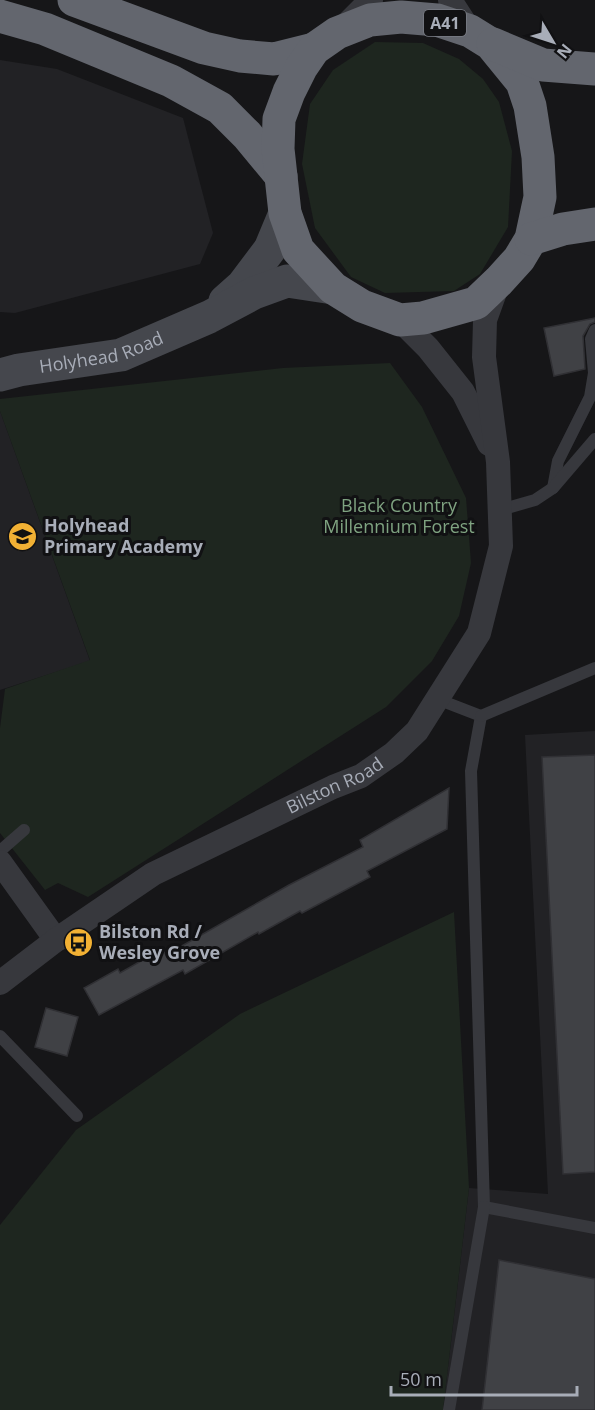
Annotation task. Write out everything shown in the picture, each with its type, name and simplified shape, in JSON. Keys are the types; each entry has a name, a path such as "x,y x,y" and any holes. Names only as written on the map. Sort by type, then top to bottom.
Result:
{"highway":[{"name":"A41","path":"74,0 204,48 240,56 274,59 326,41 370,20 401,17 437,20 543,65 595,69"},
{"path":"0,16 45,29 171,81 220,108 247,135 281,176"},
{"name":"A41","path":"326,41 301,68 279,119 278,148 285,213 298,250 333,288 362,306 400,320 423,318 476,303 519,258 531,239 540,197 538,157 530,106 522,82 481,37"},
{"path":"531,239 562,229 595,224"}],"street":[{"path":"326,41 371,0"},
{"path":"450,0 481,37"},
{"path":"195,323 243,285 270,249 285,213"},
{"name":"Holyhead Road","path":"9,373 114,336 195,323 254,293 287,281 333,288"},
{"name":"Bilston Road","path":"0,983 56,939 153,874 333,787 361,776 394,753 417,731 479,633 501,546 498,462 484,357 486,320 499,281"},
{"name":"Bilston Road","path":"400,320 428,348 463,392 498,462"},
{"path":"0,862 56,939"}],"lane":[{"path":"553,488 558,461 590,397 594,373 594,336"},
{"path":"500,510 535,501 553,488 595,439"},
{"path":"437,699 481,716 595,668"},
{"path":"449,1410 484,1207 471,771 481,716"},
{"path":"0,851 24,830"},
{"path":"0,1036 77,1116"},
{"path":"484,1207 595,1228"}],"shaded area":[{"path":"0,60 57,69 183,118 213,233 200,264 15,313 0,312"},
{"name":"Holyhead Primary Academy","path":"0,411 90,661 0,690"},
{"path":"595,731 595,1410 443,1410 469,1188 548,1194 525,735"}],"green space":[{"path":"375,42 423,43 459,59 483,79 499,102 512,151 508,227 480,274 454,291 385,293 351,277 315,228 302,164 310,104 333,70"},
{"name":"Black Country Millennium Forest","path":"390,363 422,407 466,498 471,563 459,616 432,661 386,707 88,897 58,883 45,890 0,833 0,728 5,689 90,660 0,411 0,399 283,368"},
{"path":"454,912 469,1188 443,1410 0,1410 0,1225 76,1130 240,1014"}],"building":[{"path":"595,318 595,322 590,324 583,336 585,369 554,376 544,328"},
{"path":"595,755 595,1172 563,1174 542,757"},
{"path":"449,788 447,829 367,871 370,877 302,913 300,911 259,934 258,932 185,974 183,970 99,1015 84,988 118,969 120,973 162,949 166,955 289,885 363,847 360,840"},
{"path":"46,1008 78,1017 67,1056 35,1047"},
{"path":"499,1260 595,1279 595,1410 482,1410"}],"place":[{"name":"Holyhead Primary Academy","path":"23,536"},
{"name":"Bilston Rd / Wesley Grove","path":"78,942"}]}
